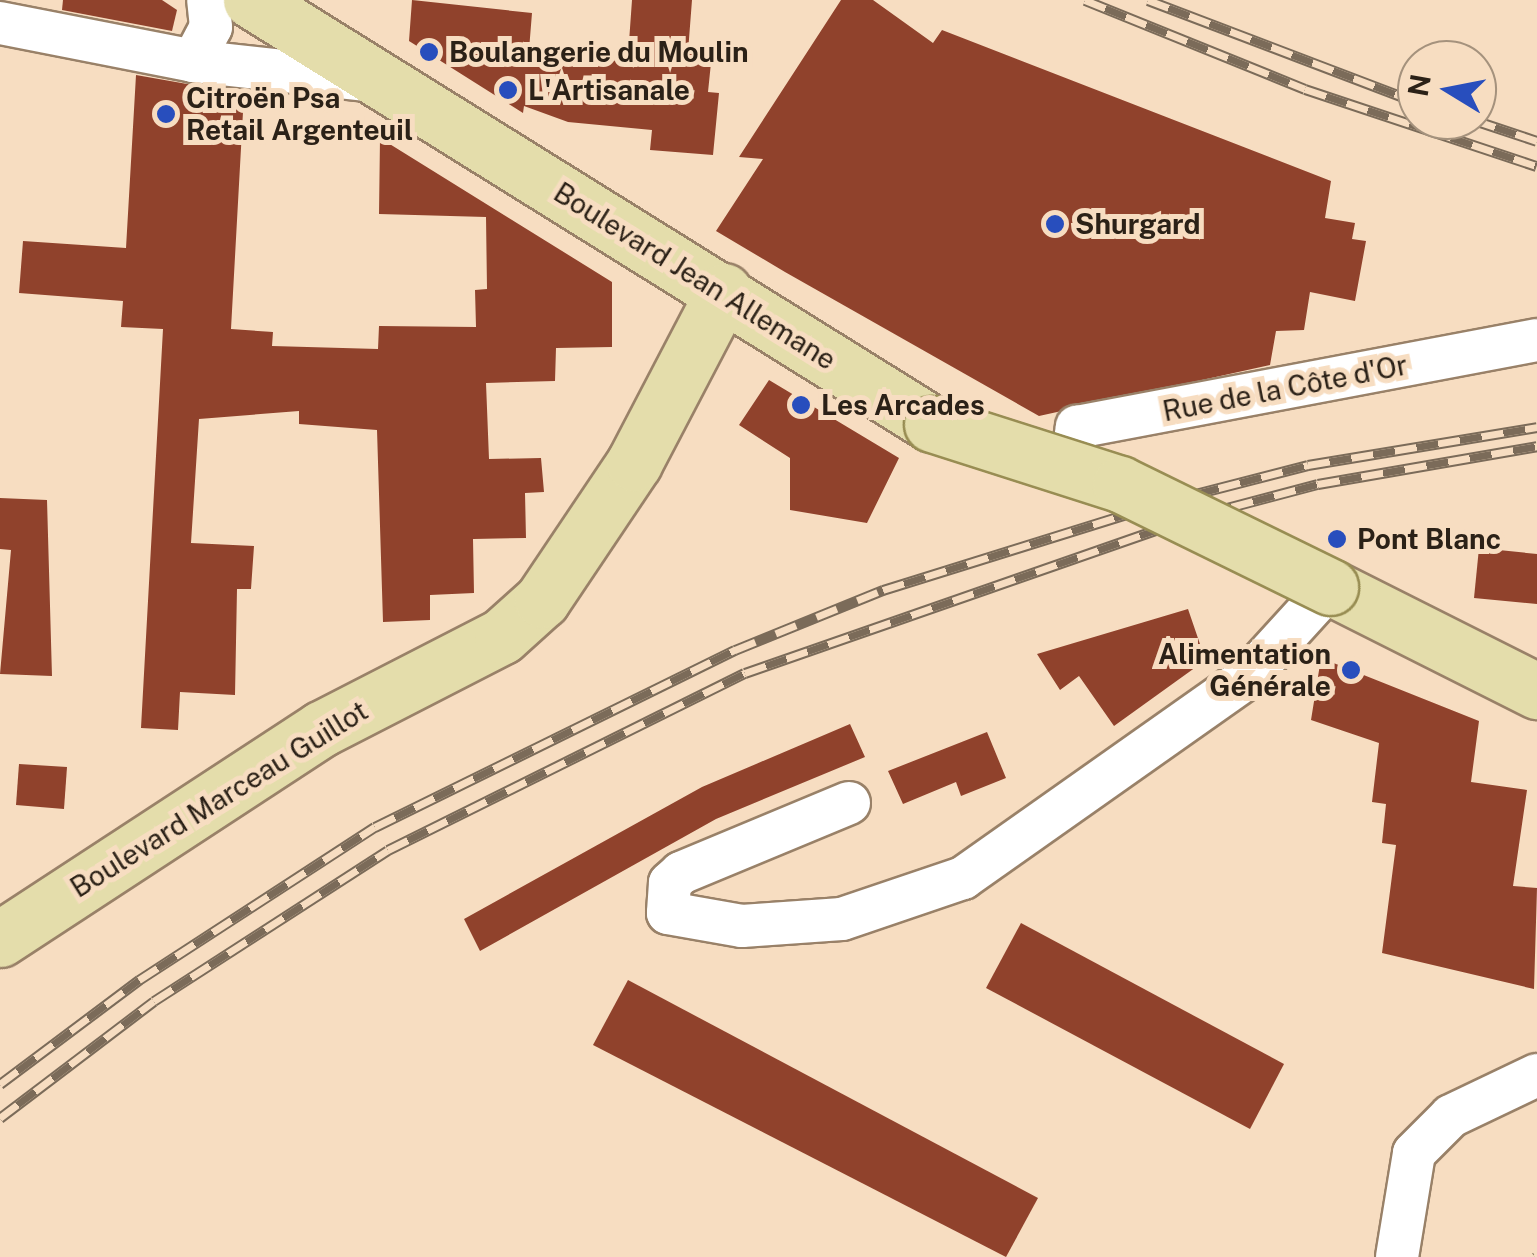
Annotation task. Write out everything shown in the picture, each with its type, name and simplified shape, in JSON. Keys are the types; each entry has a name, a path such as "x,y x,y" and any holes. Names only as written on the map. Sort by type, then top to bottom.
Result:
{"main road":[{"name":"Boulevard Jean Allemane","path":"251,0 932,424 1070,472 1120,484 1537,691"},
{"name":"Boulevard Marceau Guillot","path":"0,939 321,729 502,636 542,600 634,463 724,291"}],"street":[{"path":"193,62 211,27 208,0"},
{"path":"0,23 193,62 380,82"},
{"name":"Rue de la Côte d'Or","path":"1070,472 1077,427 1537,340"},
{"path":"849,803 681,873 670,883 668,912 742,926 842,919 963,878 1248,677 1330,588"},
{"path":"1398,1257 1414,1153 1451,1116 1537,1075"}],"building":[{"path":"63,0 162,0 177,10 172,31 62,10"},
{"path":"412,0 532,13 529,50 628,56 632,0 692,0 688,52 712,53 708,92 719,93 713,155 650,150 652,130 568,122 524,106 523,113 409,41"},
{"name":"Shurgard","path":"841,0 873,0 933,43 942,30 1331,181 1325,218 1355,223 1352,239 1366,241 1355,301 1310,292 1304,330 1276,331 1270,365 1039,416 785,272 716,231 763,159 739,157"},
{"path":"136,75 244,94 231,329 273,332 272,346 378,349 379,326 476,327 475,290 487,289 486,217 379,214 380,138 612,282 612,347 556,348 555,381 486,383 489,459 541,458 544,492 525,493 526,538 473,539 474,593 430,595 430,620 383,622 377,430 299,424 299,411 199,419 191,543 254,546 251,589 237,589 235,695 180,692 178,730 141,728 163,329 121,327 123,301 19,293 23,241 126,248"},
{"path":"769,380 899,458 867,523 790,510 790,458 739,425"},
{"path":"0,498 47,500 52,676 0,674 11,550 0,549"},
{"path":"1479,548 1537,554 1537,604 1474,598"},
{"path":"1188,609 1201,647 1196,667 1114,726 1079,676 1060,690 1037,654"},
{"path":"1321,658 1479,721 1471,782 1527,790 1513,886 1537,888 1534,989 1382,953 1396,845 1382,843 1386,804 1372,802 1379,743 1311,720"},
{"path":"850,724 865,757 716,819 480,951 464,919 702,787"},
{"path":"987,732 1006,778 961,796 956,782 903,804 888,771"},
{"path":"19,764 67,767 64,809 16,805"},
{"path":"1021,923 1284,1064 1250,1129 986,988"},
{"path":"628,980 1038,1198 1006,1257 593,1045"}],"railway":[{"path":"1085,0 1305,89 1537,166"},
{"path":"1148,0 1397,94"},
{"path":"1497,128 1537,141"},
{"path":"0,1084 139,980 375,827 735,650 883,590 1176,499 1308,465 1537,427"},
{"path":"0,1118 154,1001 388,850 745,673 1189,518 1318,484 1537,446"}],"place":[{"name":"Boulangerie du Moulin","path":"429,52"},
{"name":"L'Artisanale","path":"508,90"},
{"name":"Citroën Psa Retail Argenteuil","path":"166,114"},
{"name":"Shurgard","path":"1055,224"},
{"name":"Les Arcades","path":"801,405"},
{"name":"Pont Blanc","path":"1337,539"},
{"name":"Alimentation Générale","path":"1351,670"}]}
